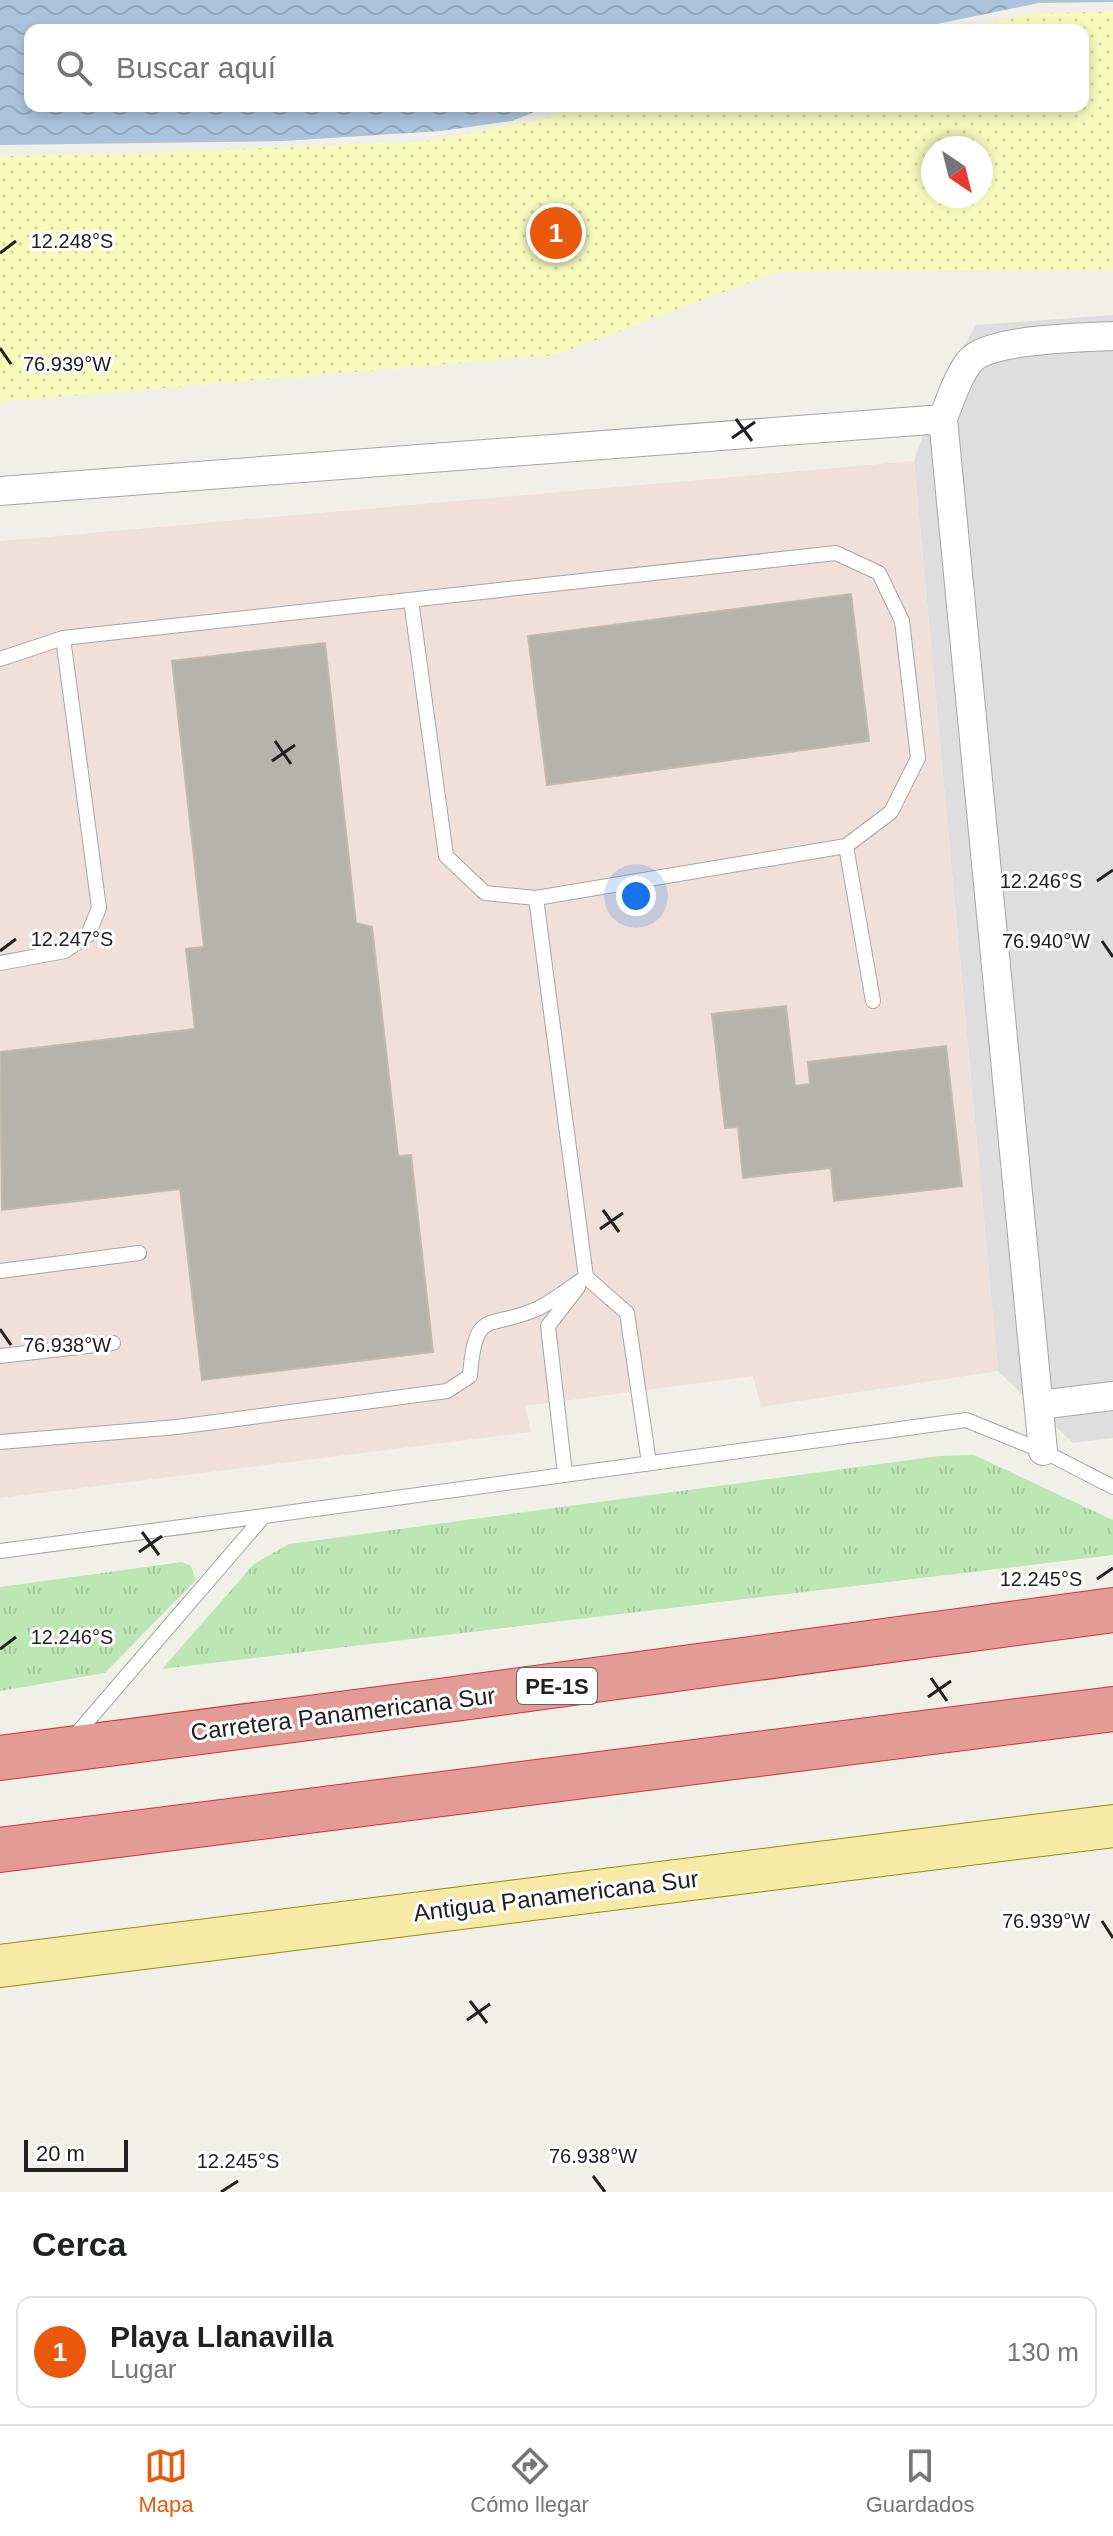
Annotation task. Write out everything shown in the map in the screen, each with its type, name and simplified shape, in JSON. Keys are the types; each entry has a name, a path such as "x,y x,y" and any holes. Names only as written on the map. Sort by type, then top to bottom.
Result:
{"highway":[{"name":"Carretera Panamericana Sur","path":"0,1758 1113,1610"},
{"path":"0,1850 1113,1709"}],"main road":[{"name":"Antigua Panamericana Sur","path":"0,1966 1113,1826"}],"street":[{"path":"1043,1451 943,419 955,387 971,360 1001,345 1113,336"},
{"path":"0,491 943,419"},
{"path":"1039,1405 1113,1396"}],"lane":[{"path":"0,659 63,638 836,553 879,573 902,621 918,758 891,812 846,846 536,898 485,893 446,856 411,600"},
{"path":"0,963 65,951 88,935 99,908 63,638"},
{"path":"846,846 873,1001"},
{"path":"536,898 586,1277 627,1313 649,1463"},
{"path":"0,1271 139,1253"},
{"path":"0,1442 177,1427 447,1391 470,1376 472,1341 487,1322 538,1308 586,1277"},
{"path":"565,1474 548,1326 586,1277"},
{"path":"0,1356 113,1343"},
{"path":"0,1551 966,1420 1043,1451 1113,1487"},
{"path":"62,1750 264,1516"}],"shaded area":[{"path":"1113,315 1113,1438 1073,1443 998,1371 914,461 938,390 976,325"},
{"path":"914,461 998,1371 761,1407 753,1376 525,1406 531,1432 0,1498 0,541"}],"green space":[{"path":"974,1455 1113,1520 1113,1555 162,1669 254,1564 289,1544 939,1456"},
{"path":"182,1562 191,1566 196,1580 105,1673 0,1691 0,1587"}],"sand":[{"path":"1113,11 1113,270 777,272 556,355 0,402 0,156 429,141 544,119 564,112 1089,112 1089,24 985,24 1033,14"}],"water":[{"path":"0,0 1113,0 1039,3 937,24 24,24 24,112 534,112 512,121 441,131 283,141 0,145"}],"building":[{"path":"851,594 869,741 547,785 528,636"},
{"path":"325,643 356,923 372,927 398,1156 411,1155 433,1352 202,1380 180,1189 2,1210 0,1052 195,1029 186,949 204,947 172,661"},
{"path":"786,1006 795,1086 810,1084 808,1062 946,1046 962,1186 834,1201 831,1168 743,1178 738,1127 725,1128 712,1014"}],"place":[{"name":"Playa Llanavilla","path":"556,233"}]}
